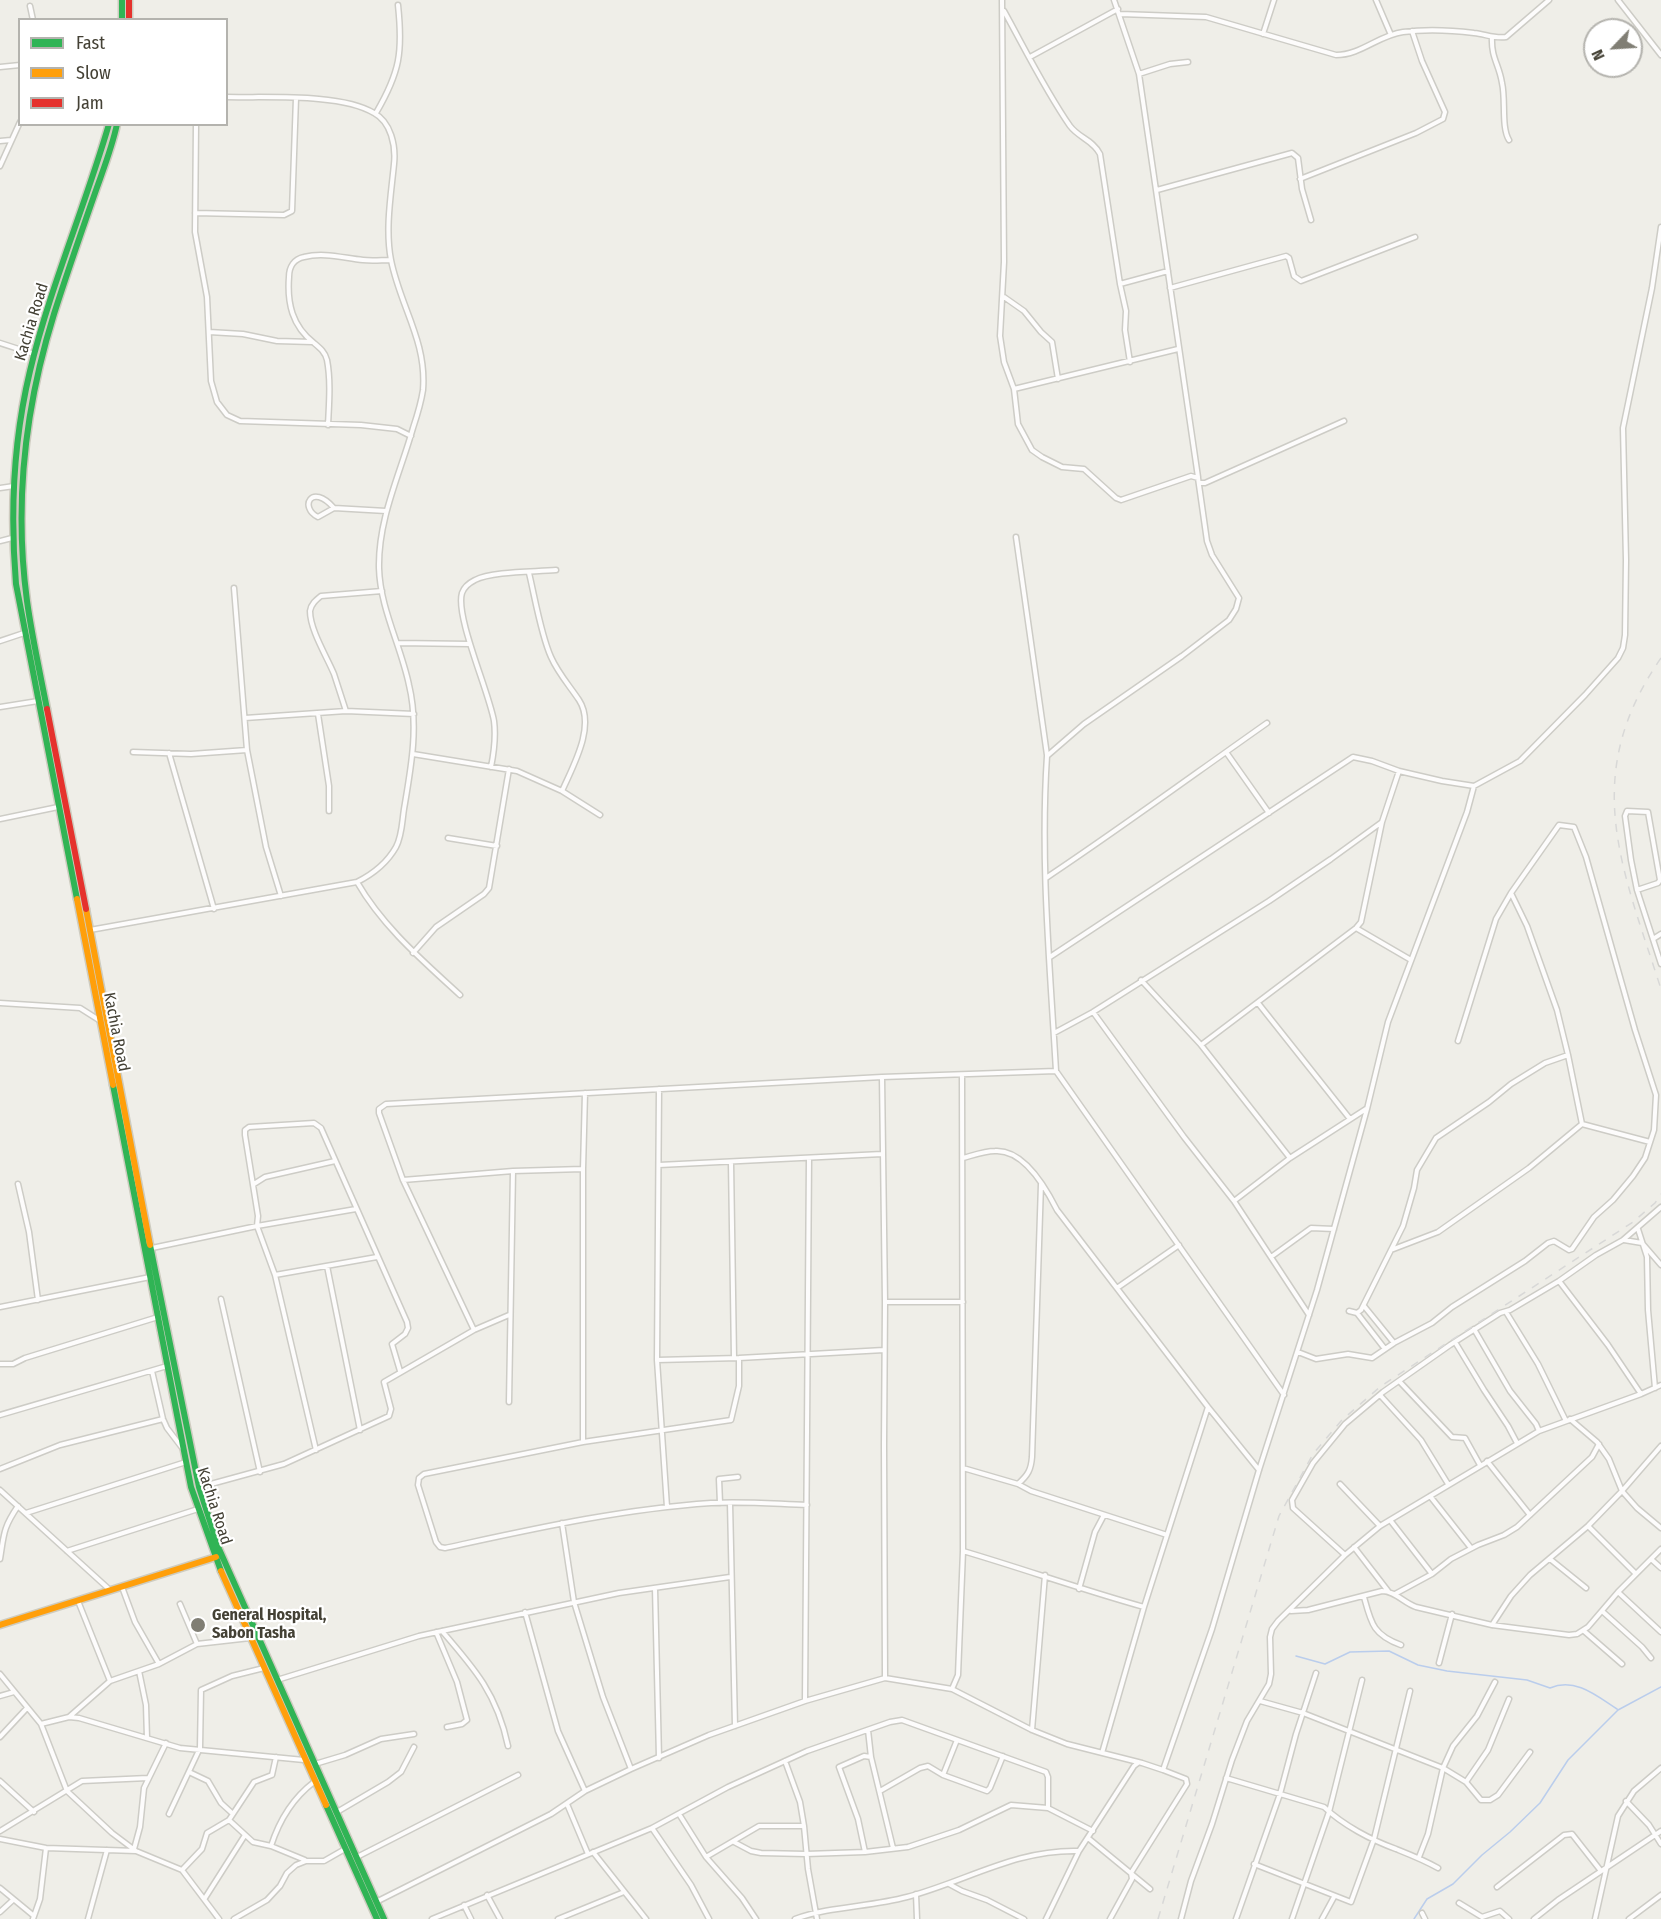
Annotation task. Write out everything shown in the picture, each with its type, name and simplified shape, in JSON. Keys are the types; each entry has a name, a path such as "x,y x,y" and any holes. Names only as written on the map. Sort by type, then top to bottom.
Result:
{"main road":[{"path":"122,0 122,18"},
{"path":"129,0 129,18"},
{"name":"Kachia Road","path":"108,126 35,355 20,420 12,538 16,584 183,1449 198,1509 264,1668 377,1919"},
{"name":"Kachia Road","path":"116,126 39,364 32,396 21,482 22,547 27,603 199,1487 222,1556 384,1919"},
{"path":"181,1437 189,1435"},
{"path":"0,1625 216,1557"}],"street":[{"path":"1002,0 1004,297 1000,347 1014,389 1018,424 1032,450 1062,467 1083,469 1116,498 1126,499 1191,476 1205,483 1344,421"},
{"path":"1047,756 1084,724 1182,656 1229,620 1236,609 1239,598 1212,555 1207,541 1140,74 1114,0"},
{"path":"1263,34 1274,0"},
{"path":"1376,0 1390,35"},
{"path":"1030,57 1119,12 1196,15 1336,55 1358,51 1390,35 1412,31 1447,30 1506,37 1549,0"},
{"path":"1618,0 1661,55"},
{"path":"376,113 388,93 398,68 401,33 398,4"},
{"path":"30,6 33,18"},
{"path":"1002,9 1071,128 1076,135 1093,143 1100,154 1126,311 1125,330 1130,362"},
{"path":"1300,179 1416,133 1443,119 1444,112 1412,31"},
{"path":"1492,37 1492,53 1502,83 1506,112 1504,130 1509,140"},
{"path":"1140,74 1170,64 1188,62"},
{"path":"0,67 18,64"},
{"path":"90,930 357,882 380,867 398,843 413,754 414,714 409,683 382,591 379,549 386,511 423,392 423,360 391,260 389,241 395,160 393,140 386,124 376,113 354,104 336,100 228,97"},
{"path":"195,213 288,215 292,211 296,99"},
{"path":"0,166 18,126"},
{"path":"196,126 195,232 203,270 211,381 218,402 227,415 240,422 361,425 397,429 411,436"},
{"path":"0,141 11,140"},
{"path":"1157,190 1293,153 1298,158 1300,179 1311,220"},
{"path":"1050,957 1223,845 1353,757 1399,771 1474,786 1520,761 1618,658 1623,648 1626,560 1623,428 1652,288 1661,227"},
{"path":"1170,288 1286,256 1289,258 1294,276 1301,280 1415,237"},
{"path":"328,425 330,397 327,360 323,350 298,326 290,309 289,273 294,262 302,257 332,254 363,260 391,260"},
{"path":"1120,284 1168,271"},
{"path":"1004,297 1022,309 1052,342 1058,379"},
{"path":"209,332 243,334 277,341 313,342"},
{"path":"0,344 35,355"},
{"path":"1014,389 1178,349"},
{"path":"0,488 14,486"},
{"path":"334,508 323,497 311,498 308,503 308,509 318,517 334,508 386,511"},
{"path":"1016,537 1047,756 1044,796 1045,879 1056,1071 1284,1395"},
{"path":"0,541 12,538"},
{"path":"491,766 494,723 488,695 470,644 461,609 462,595 472,581 484,576 556,570"},
{"path":"529,573 550,655 558,672 580,702 585,713 585,729 562,791"},
{"path":"234,588 247,750 266,848 281,896"},
{"path":"346,711 314,626 311,607 321,596 382,591"},
{"path":"0,641 24,633"},
{"path":"397,643 470,644"},
{"path":"0,707 38,701"},
{"path":"246,718 346,711 414,714"},
{"path":"318,714 328,786 329,811"},
{"path":"1045,879 1133,820 1267,723"},
{"path":"133,752 191,754 247,750"},
{"path":"1226,752 1269,813"},
{"path":"169,753 214,909"},
{"path":"413,754 491,766 525,774 562,791 600,815"},
{"path":"413,953 436,927 484,894 489,888 509,770"},
{"path":"1201,1045 1361,922 1382,822 1399,771"},
{"path":"1163,1770 1212,1629 1259,1470 1298,1352 1367,1109 1388,1022 1467,812 1474,786"},
{"path":"0,819 58,807"},
{"path":"1637,890 1658,883 1660,880 1648,812 1627,811 1625,816 1637,890 1661,964"},
{"path":"1054,1033 1093,1012 1269,901 1382,822"},
{"path":"1298,1352 1316,1359 1348,1354 1372,1358 1432,1323 1452,1307 1525,1261 1548,1243 1554,1241 1569,1250 1572,1249 1594,1217 1613,1200 1645,1158 1654,1130 1656,1095 1635,1030 1586,857 1574,827 1559,825 1511,893 1496,920 1458,1041"},
{"path":"448,838 497,846"},
{"path":"357,882 379,916 413,953 460,995"},
{"path":"1511,893 1527,926 1554,1000 1582,1124"},
{"path":"1356,928 1411,960"},
{"path":"1653,939 1661,934"},
{"path":"1141,980 1201,1045 1290,1158"},
{"path":"0,1003 80,1008 100,1020"},
{"path":"1258,1003 1350,1119"},
{"path":"1093,1012 1184,1137 1234,1201 1309,1315"},
{"path":"1357,1313 1364,1306 1402,1226 1414,1188 1416,1170 1436,1138 1511,1084 1545,1064 1568,1055"},
{"path":"474,1330 403,1180 379,1113 379,1109 386,1104 882,1077 1056,1071"},
{"path":"952,1689 958,1675 963,1551 962,1076"},
{"path":"882,1077 885,1302 885,1678"},
{"path":"659,1089 657,1360 667,1507"},
{"path":"583,1442 582,1169 585,1093"},
{"path":"1234,1201 1290,1158 1367,1109"},
{"path":"316,1450 275,1275 257,1226 258,1216 245,1135 245,1130 249,1127 316,1123 321,1128 408,1328 405,1334 392,1344 400,1371"},
{"path":"1582,1124 1650,1142"},
{"path":"1391,1250 1438,1232 1529,1168 1582,1124"},
{"path":"963,1158 997,1150 1011,1154 1023,1162 1208,1407 1259,1470"},
{"path":"659,1165 882,1154"},
{"path":"805,1701 809,1158"},
{"path":"253,1184 265,1177 335,1161"},
{"path":"731,1162 739,1386 732,1420 583,1442 424,1474 419,1478 418,1485 436,1542 440,1547 445,1548 562,1523 667,1507 720,1503 807,1504"},
{"path":"403,1180 513,1171 582,1169"},
{"path":"509,1402 513,1171"},
{"path":"18,1184 29,1232 38,1300"},
{"path":"1018,1484 1031,1469 1032,1457 1041,1184"},
{"path":"1345,1555 1293,1508 1292,1500 1317,1458 1346,1425 1380,1395 1455,1342 1559,1281 1596,1255 1623,1240 1661,1207"},
{"path":"152,1248 257,1226 356,1209"},
{"path":"1271,1257 1311,1228 1334,1229"},
{"path":"1638,1229 1647,1257 1648,1310 1655,1388"},
{"path":"1623,1240 1642,1243 1661,1265"},
{"path":"1117,1288 1179,1245"},
{"path":"275,1275 377,1257"},
{"path":"327,1266 360,1430"},
{"path":"0,1307 150,1277"},
{"path":"1559,1281 1608,1345 1641,1394"},
{"path":"221,1299 260,1472"},
{"path":"885,1302 963,1302"},
{"path":"1364,1306 1394,1344"},
{"path":"1349,1311 1357,1313 1385,1349"},
{"path":"1506,1312 1538,1364 1568,1420 1599,1444 1609,1459 1622,1491 1637,1508 1661,1528"},
{"path":"199,1487 260,1472 316,1450 389,1416 391,1409 384,1382 474,1330 509,1315"},
{"path":"0,1364 13,1364 25,1358 158,1317"},
{"path":"1474,1329 1510,1391 1539,1431"},
{"path":"1455,1342 1517,1443"},
{"path":"657,1360 885,1350"},
{"path":"0,1415 167,1366"},
{"path":"153,1371 163,1419 183,1449"},
{"path":"1400,1382 1452,1437 1465,1438 1480,1465"},
{"path":"1181,1919 1191,1881 1247,1721 1269,1684 1272,1629 1345,1555 1380,1526 1539,1431 1661,1385"},
{"path":"1380,1395 1421,1440 1448,1484"},
{"path":"1102,1753 1144,1607 1208,1407"},
{"path":"0,1468 60,1445 163,1419"},
{"path":"1395,1594 1432,1574 1450,1559 1504,1535 1530,1515 1592,1456 1599,1444"},
{"path":"1492,1625 1511,1596 1530,1575 1588,1526 1661,1446"},
{"path":"1487,1461 1530,1515"},
{"path":"26,1513 186,1462"},
{"path":"963,1468 1018,1484 1031,1491 1167,1535"},
{"path":"720,1503 718,1479 738,1477"},
{"path":"1340,1484 1380,1526"},
{"path":"1,1491 110,1590"},
{"path":"1430,1496 1471,1548"},
{"path":"730,1503 735,1726"},
{"path":"0,1559 4,1529 18,1506"},
{"path":"67,1551 198,1509"},
{"path":"1079,1589 1095,1532 1104,1515"},
{"path":"1390,1520 1432,1574"},
{"path":"562,1523 574,1602 603,1697 631,1769"},
{"path":"1588,1526 1636,1574"},
{"path":"1354,1547 1389,1591 1405,1603 1492,1625 1569,1635 1584,1631 1618,1592 1661,1549"},
{"path":"963,1551 1045,1575 1079,1589 1144,1607"},
{"path":"1550,1559 1586,1588"},
{"path":"1651,1559 1661,1568"},
{"path":"1032,1730 1045,1575"},
{"path":"277,1680 439,1631 574,1602 730,1577"},
{"path":"122,1587 135,1622 159,1664"},
{"path":"655,1588 659,1758"},
{"path":"1290,1611 1308,1610 1389,1591"},
{"path":"1618,1592 1661,1632"},
{"path":"1364,1597 1375,1629 1388,1641 1401,1646"},
{"path":"78,1601 110,1681"},
{"path":"180,1604 197,1644"},
{"path":"1602,1611 1651,1658"},
{"path":"525,1612 558,1731 585,1791"},
{"path":"1439,1664 1452,1614"},
{"path":"439,1631 457,1682 467,1720 462,1724 447,1727"},
{"path":"439,1631 481,1678 504,1726 508,1746"},
{"path":"1584,1631 1622,1664"},
{"path":"69,1717 110,1681 159,1664 197,1644 251,1638"},
{"path":"170,1814 200,1748 199,1694 201,1690 231,1676 264,1668"},
{"path":"139,1671 146,1706 147,1738"},
{"path":"1236,1919 1280,1794 1317,1673"},
{"path":"0,1674 41,1724 67,1791 112,1833 135,1850 182,1870 219,1919"},
{"path":"376,1902 474,1854 567,1804 585,1791 631,1769 735,1726 805,1701 885,1678 952,1689 1032,1730 1067,1744 1163,1770 1186,1779 1187,1784 1131,1873 1132,1879 1110,1919"},
{"path":"1293,1919 1329,1812 1362,1680"},
{"path":"1419,1857 1428,1834 1443,1768 1453,1746 1476,1716 1495,1682"},
{"path":"1254,1864 1351,1902 1374,1839 1410,1691"},
{"path":"0,1696 14,1692"},
{"path":"1466,1782 1488,1750 1509,1699"},
{"path":"1260,1701 1303,1713 1443,1768 1466,1782 1481,1800 1490,1800 1498,1796 1530,1752"},
{"path":"0,1737 27,1708"},
{"path":"41,1724 69,1717 79,1718 180,1748 200,1748 305,1760"},
{"path":"432,1919 652,1828 729,1787 785,1761 890,1722 902,1720 1047,1773 1048,1808"},
{"path":"868,1730 871,1757 893,1848"},
{"path":"315,1764 345,1755 381,1739 414,1734"},
{"path":"943,1775 957,1740"},
{"path":"135,1850 140,1827 142,1798 148,1778 166,1743"},
{"path":"336,1812 401,1772 414,1747"},
{"path":"865,1852 858,1819 839,1767 864,1756 871,1757"},
{"path":"880,1791 920,1768 928,1767 987,1791 1003,1756"},
{"path":"182,1870 202,1849 207,1833 229,1820 254,1782 272,1774 276,1757"},
{"path":"785,1761 800,1802 817,1919"},
{"path":"1046,1919 1079,1851 1138,1763"},
{"path":"1595,1919 1618,1816 1634,1791 1661,1768"},
{"path":"189,1772 208,1781 221,1803 233,1814"},
{"path":"356,1857 518,1775"},
{"path":"0,1831 82,1781 148,1778"},
{"path":"1226,1778 1324,1807 1374,1839 1419,1857 1438,1868"},
{"path":"0,1781 34,1812"},
{"path":"271,1846 285,1814 296,1798 314,1782"},
{"path":"1626,1802 1649,1825 1661,1844"},
{"path":"567,1804 591,1853 646,1919"},
{"path":"734,1842 751,1851 761,1853 865,1852 908,1848 959,1830 1008,1806 1048,1808 1093,1831"},
{"path":"679,1814 706,1857 742,1898 756,1919"},
{"path":"229,1820 259,1844 271,1846 306,1860 324,1861 346,1849"},
{"path":"706,1857 759,1827 804,1826"},
{"path":"652,1828 691,1885 709,1919"},
{"path":"1534,1919 1661,1830"},
{"path":"1497,1887 1569,1833 1601,1871"},
{"path":"205,1898 245,1835"},
{"path":"1088,1838 1150,1888"},
{"path":"0,1839 46,1848 135,1850"},
{"path":"0,1888 33,1917 40,1899 46,1848"},
{"path":"88,1919 107,1850"},
{"path":"795,1919 816,1911 916,1894 949,1884 1021,1856 1054,1850 1079,1851"},
{"path":"234,1919 242,1917 267,1900 280,1886 287,1873 306,1860"},
{"path":"949,1884 1024,1919"},
{"path":"558,1919 624,1891"},
{"path":"916,1894 917,1919"},
{"path":"487,1895 500,1919"},
{"path":"1629,1919 1659,1896 1661,1903"},
{"path":"1322,1919 1334,1897"},
{"path":"0,1912 13,1900"},
{"path":"1459,1903 1482,1917 1488,1917 1500,1911 1509,1919"},
{"path":"464,1905 471,1919"},
{"path":"1422,1913 1425,1919"}],"waterway":[{"path":"1296,1656 1325,1664 1350,1652 1389,1651 1418,1665 1447,1671 1527,1680 1550,1688 1559,1685 1577,1686 1617,1709"},
{"path":"1414,1919 1427,1899 1453,1884 1540,1803 1568,1760 1618,1710 1661,1687"}],"railway":[{"path":"1661,658 1636,701 1621,742 1615,782 1616,822 1622,862 1661,989"},
{"path":"1158,1919 1279,1516 1313,1454 1341,1421 1381,1386 1633,1222 1655,1203 1661,1194"}],"traffic: fast":[{"path":"122,0 122,18"},
{"path":"77,899 16,584 13,530 14,477 24,398 38,340 108,126"},
{"path":"47,709 29,615 23,565 22,492 29,420 54,314 116,126"},
{"path":"113,1085 191,1487 221,1571"},
{"path":"150,1245 199,1487 219,1549 384,1919"},
{"path":"326,1805 377,1919"}],"traffic: slow":[{"path":"77,899 113,1085"},
{"path":"86,909 150,1245"},
{"path":"0,1625 216,1557"},
{"path":"221,1571 326,1805"}],"traffic: jam":[{"path":"129,0 129,18"},
{"path":"47,709 86,909"}],"place":[{"name":"General Hospital, Sabon Tasha","path":"198,1625"}]}
